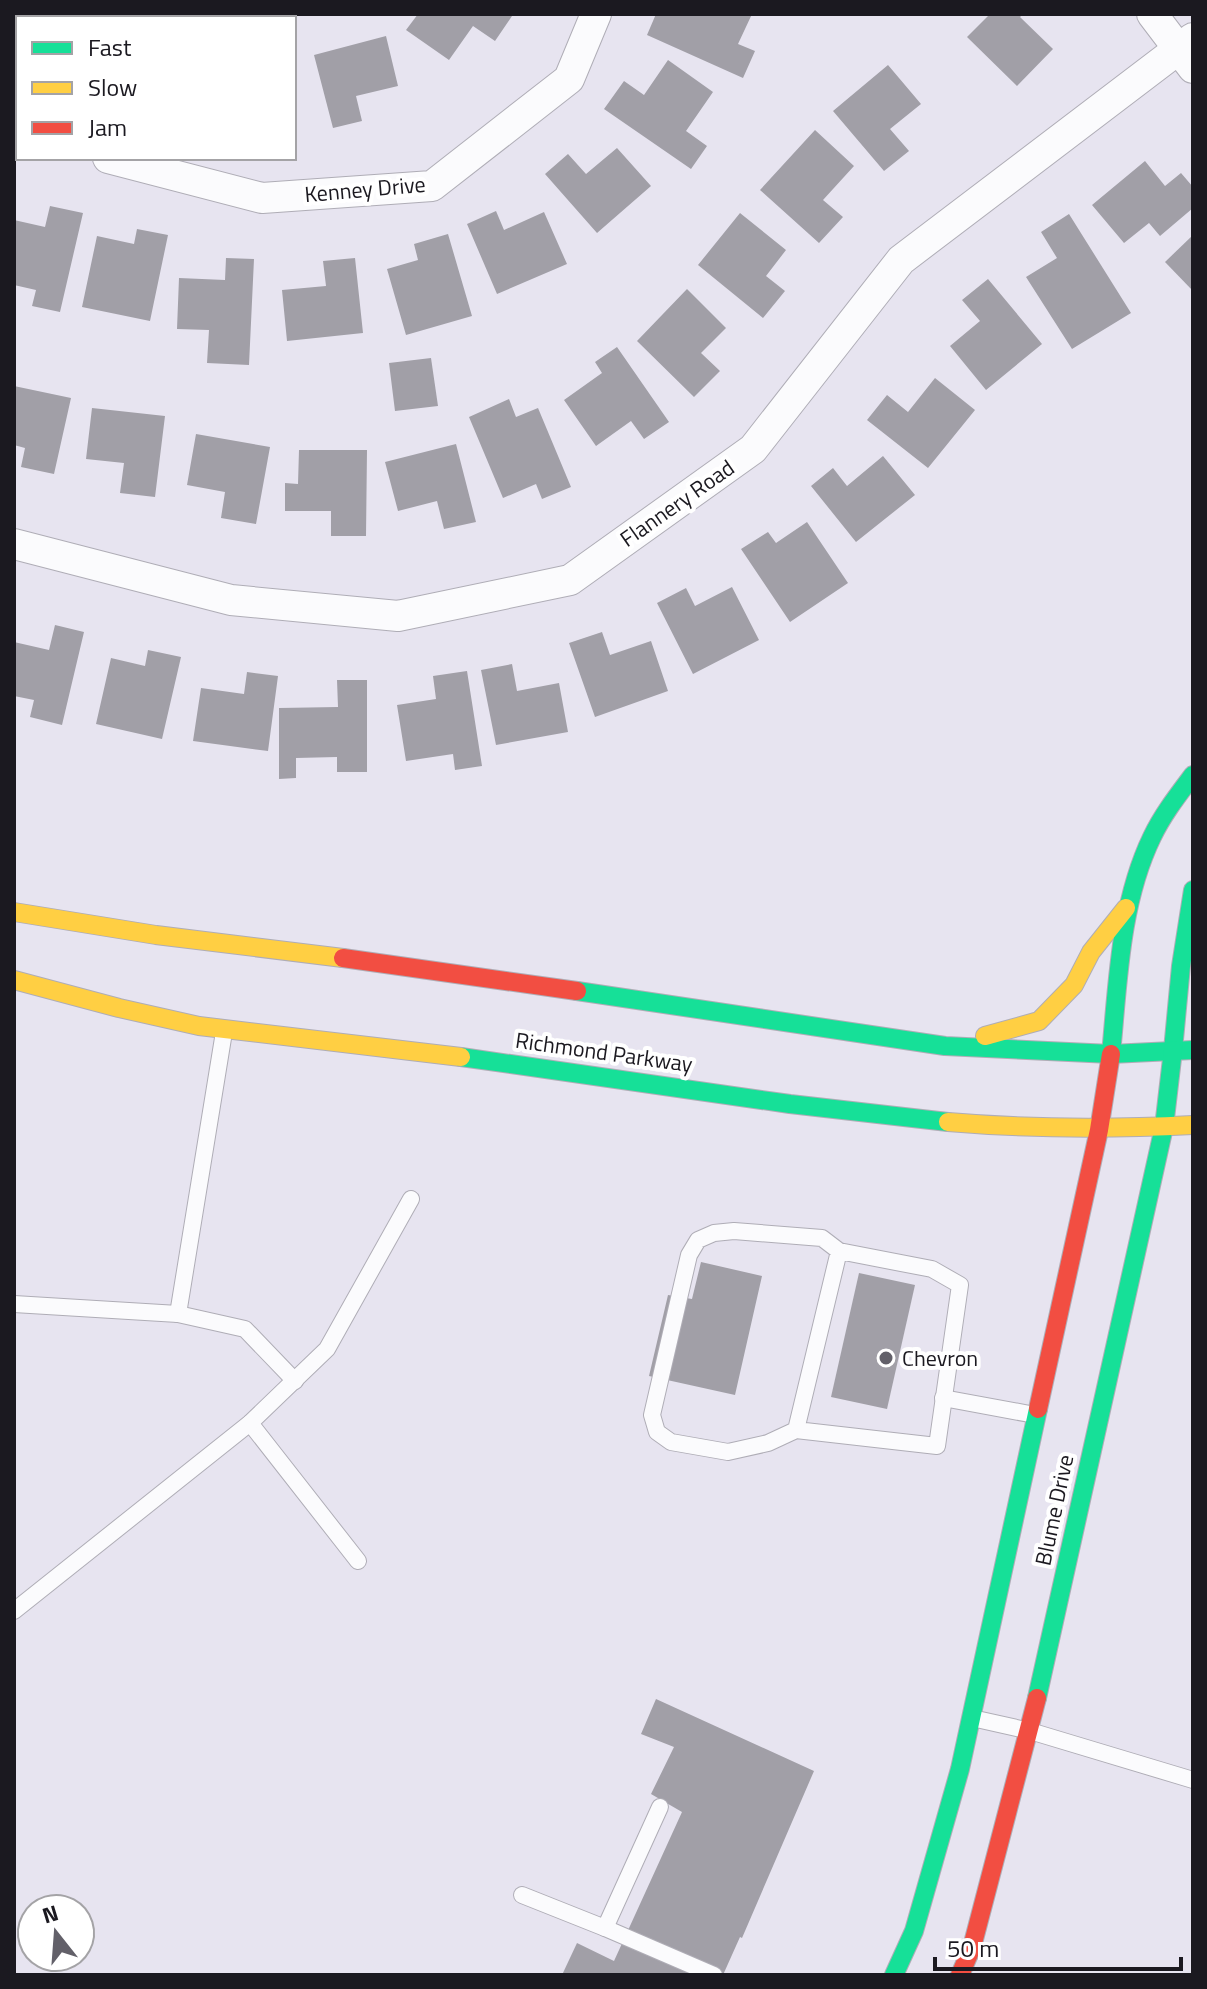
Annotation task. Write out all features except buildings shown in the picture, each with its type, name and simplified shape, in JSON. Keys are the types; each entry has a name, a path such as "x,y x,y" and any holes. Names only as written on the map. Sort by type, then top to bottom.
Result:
{"main road":[{"path":"945,1046 1039,1021 1074,985 1091,952 1127,906 1136,873 1174,797 1193,775"},
{"name":"Blume Drive","path":"960,1975 972,1947 1030,1731 1164,1127 1181,966 1193,890"},
{"name":"Blume Drive","path":"894,1975 914,1931 972,1718 1099,1130 1111,1054 1127,906"},
{"path":"14,912 156,935 459,973 945,1046 1111,1054 1193,1050"},
{"name":"Richmond Parkway","path":"14,980 137,1013 224,1030 460,1056 903,1118 1099,1130 1193,1125"}],"street":[{"name":"Kenney Drive","path":"116,160 262,198 432,186 569,79 596,14"},
{"path":"1152,14 1188,52"},
{"name":"Flannery Road","path":"14,544 231,600 398,616 570,580 753,449 901,260 1188,52"}],"lane":[{"path":"178,1314 224,1030"},
{"path":"14,1611 250,1423 327,1349 411,1199"},
{"path":"734,1231 822,1238 839,1251 932,1269 960,1285 937,1446 796,1430 768,1443 728,1452 671,1442 657,1432 652,1415 689,1255 698,1240 714,1233 734,1231"},
{"path":"796,1430 839,1251"},
{"path":"14,1304 178,1314 245,1329 295,1381"},
{"path":"943,1398 1037,1415"},
{"path":"250,1423 358,1561"},
{"path":"972,1718 1030,1731 1193,1780"},
{"path":"605,1928 660,1807"},
{"path":"522,1895 714,1975"}],"traffic: fast":[{"path":"1111,1054 1122,943 1133,889 1156,829 1193,775"},
{"path":"1173,1050 1181,966 1193,890"},
{"path":"577,991 945,1046 1111,1054 1193,1050"},
{"path":"1037,1698 1164,1127 1173,1050"},
{"path":"461,1057 790,1104 948,1122"},
{"path":"894,1975 914,1931 960,1769 1038,1409"}],"traffic: slow":[{"path":"985,1036 1039,1021 1074,985 1091,952 1126,908"},
{"path":"14,912 156,935 343,958"},
{"path":"14,980 199,1026 461,1057"},
{"path":"948,1122 1070,1128 1193,1125"}],"traffic: jam":[{"path":"343,958 577,991"},
{"path":"1038,1409 1099,1130 1111,1054"},
{"path":"960,1975 972,1947 1037,1698"}],"place":[{"name":"Chevron","path":"886,1358"}]}
